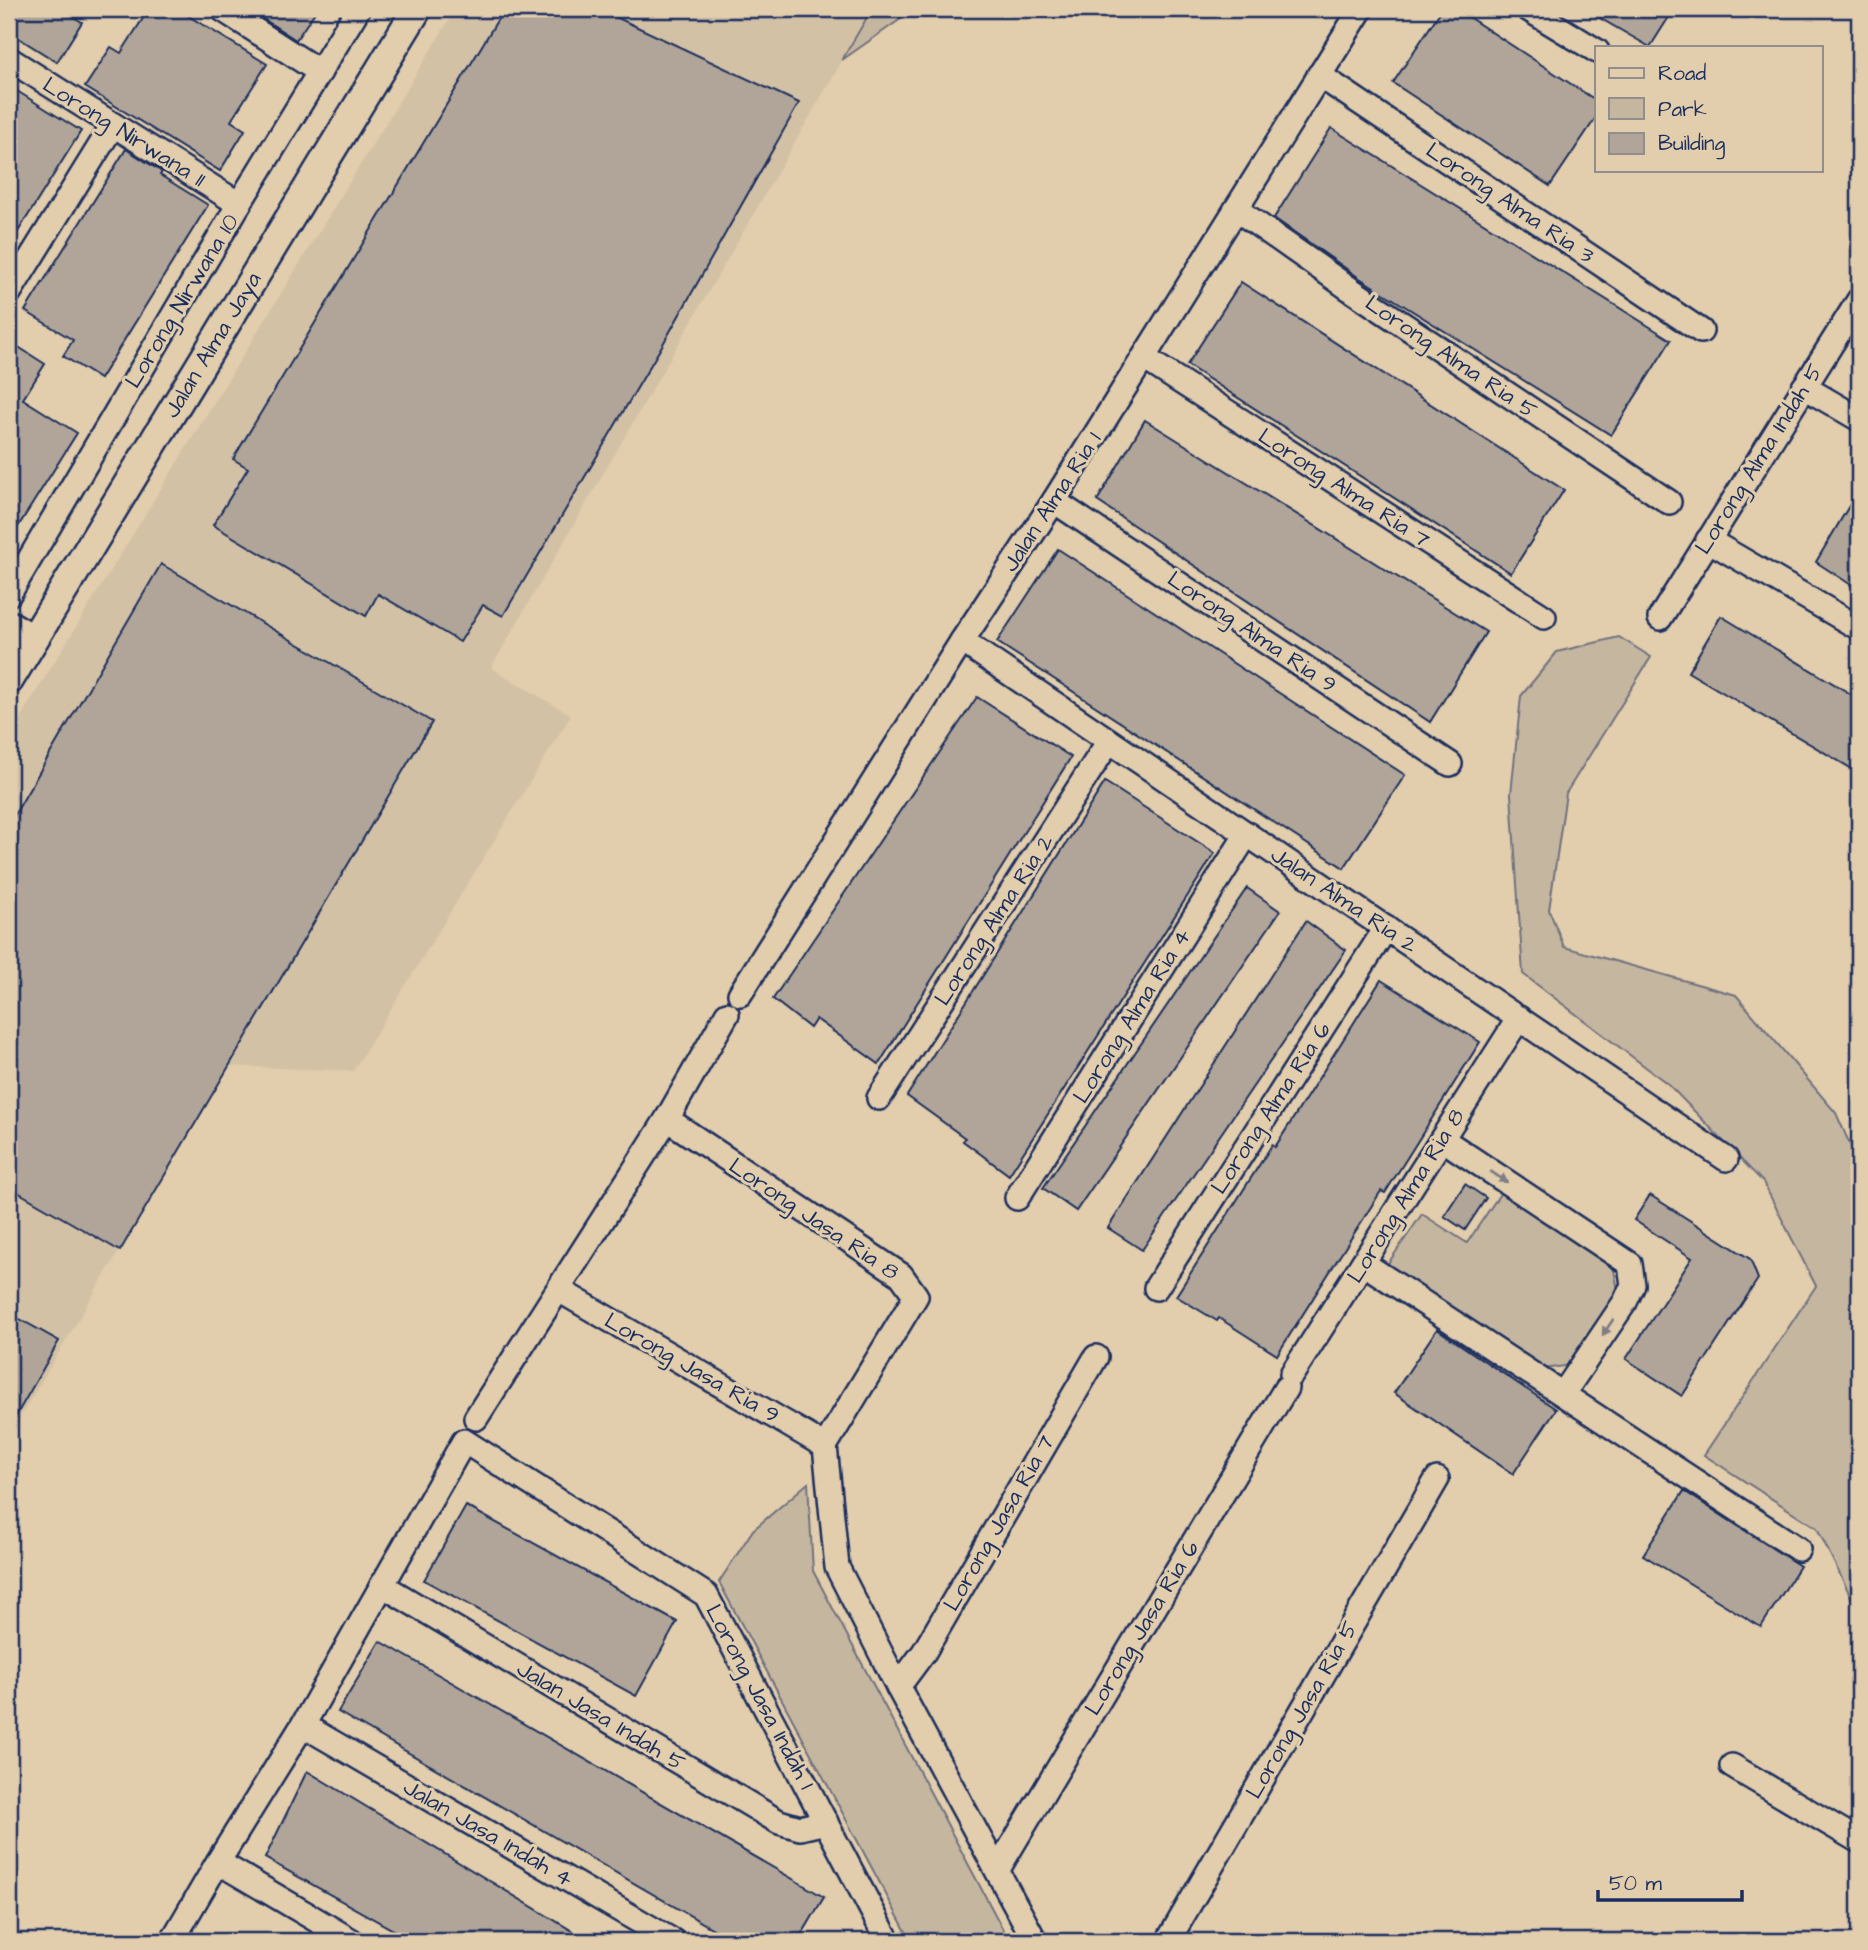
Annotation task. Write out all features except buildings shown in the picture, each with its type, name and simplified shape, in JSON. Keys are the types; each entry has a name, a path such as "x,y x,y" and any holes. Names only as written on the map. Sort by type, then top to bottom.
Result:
{"street":[{"path":"222,9 320,72"},
{"name":"Lorong Nirwana 10","path":"9,594 239,204 358,9"},
{"name":"Jalan Alma Jaya","path":"9,680 417,9"},
{"name":"Jalan Alma Ria 1","path":"740,993 962,641 1054,501 1360,9"},
{"path":"1528,9 1595,50"},
{"name":"Lorong Nirwana 11","path":"9,60 239,204"},
{"name":"Lorong Alma Ria 3","path":"1319,75 1701,331"},
{"path":"9,293 113,125"},
{"name":"Lorong Alma Ria 5","path":"1236,209 1350,289 1669,502"},
{"name":"Lorong Alma Indah 5","path":"1660,618 1859,300"},
{"name":"Lorong Alma Ria 7","path":"1143,358 1544,617"},
{"path":"1804,387 1859,419"},
{"name":"Lorong Alma Ria 9","path":"1054,501 1450,764"},
{"path":"1708,540 1859,628"},
{"path":"9,625 33,639"},
{"name":"Jalan Alma Ria 2","path":"962,641 1726,1159"},
{"name":"Lorong Alma Ria 2","path":"879,1098 1109,741"},
{"name":"Lorong Alma Ria 4","path":"1017,1198 1247,834"},
{"name":"Lorong Alma Ria 6","path":"1156,1288 1386,928"},
{"path":"476,1418 667,1119 727,1014"},
{"name":"Lorong Alma Ria 8","path":"1289,1381 1519,1018"},
{"name":"Lorong Jasa Ria 8","path":"667,1119 901,1275 916,1296 825,1446"},
{"path":"1442,1139 1630,1264 1633,1285 1625,1302 1563,1394"},
{"path":"1363,1263 1798,1549"},
{"name":"Lorong Jasa Ria 9","path":"559,1290 825,1446"},
{"name":"Lorong Jasa Ria 7","path":"898,1687 924,1652 1096,1357"},
{"name":"Lorong Jasa Ria 6","path":"998,1869 1289,1381"},
{"name":"Lorong Jasa Indah 1","path":"382,1586 464,1441 706,1595 888,1941"},
{"path":"825,1446 837,1567 898,1687 1035,1941"},
{"name":"Lorong Jasa Ria 5","path":"1168,1941 1437,1479"},
{"path":"172,1941 303,1725 382,1586"},
{"name":"Jalan Jasa Indah 5","path":"382,1586 779,1822 800,1828 826,1822"},
{"name":"Jalan Jasa Indah 4","path":"303,1725 673,1941"},
{"path":"1732,1766 1859,1841"},
{"path":"218,1862 352,1941"}],"shaded area":[{"path":"456,9 872,9 491,668 571,715 353,1071 229,1066 9,1436 9,736"}],"green space":[{"path":"872,9 915,9 842,60"},
{"path":"1619,637 1651,657 1566,793 1549,910 1564,947 1736,995 1836,1113 1859,1165 1859,1613 1817,1528 1704,1455 1816,1286 1763,1182 1668,1084 1523,974 1511,794 1521,696 1557,652"},
{"path":"1502,1191 1613,1265 1618,1290 1571,1365 1544,1369 1387,1265 1422,1214 1467,1243"},
{"path":"808,1483 813,1571 1009,1941 911,1941 719,1582 753,1530"}]}
